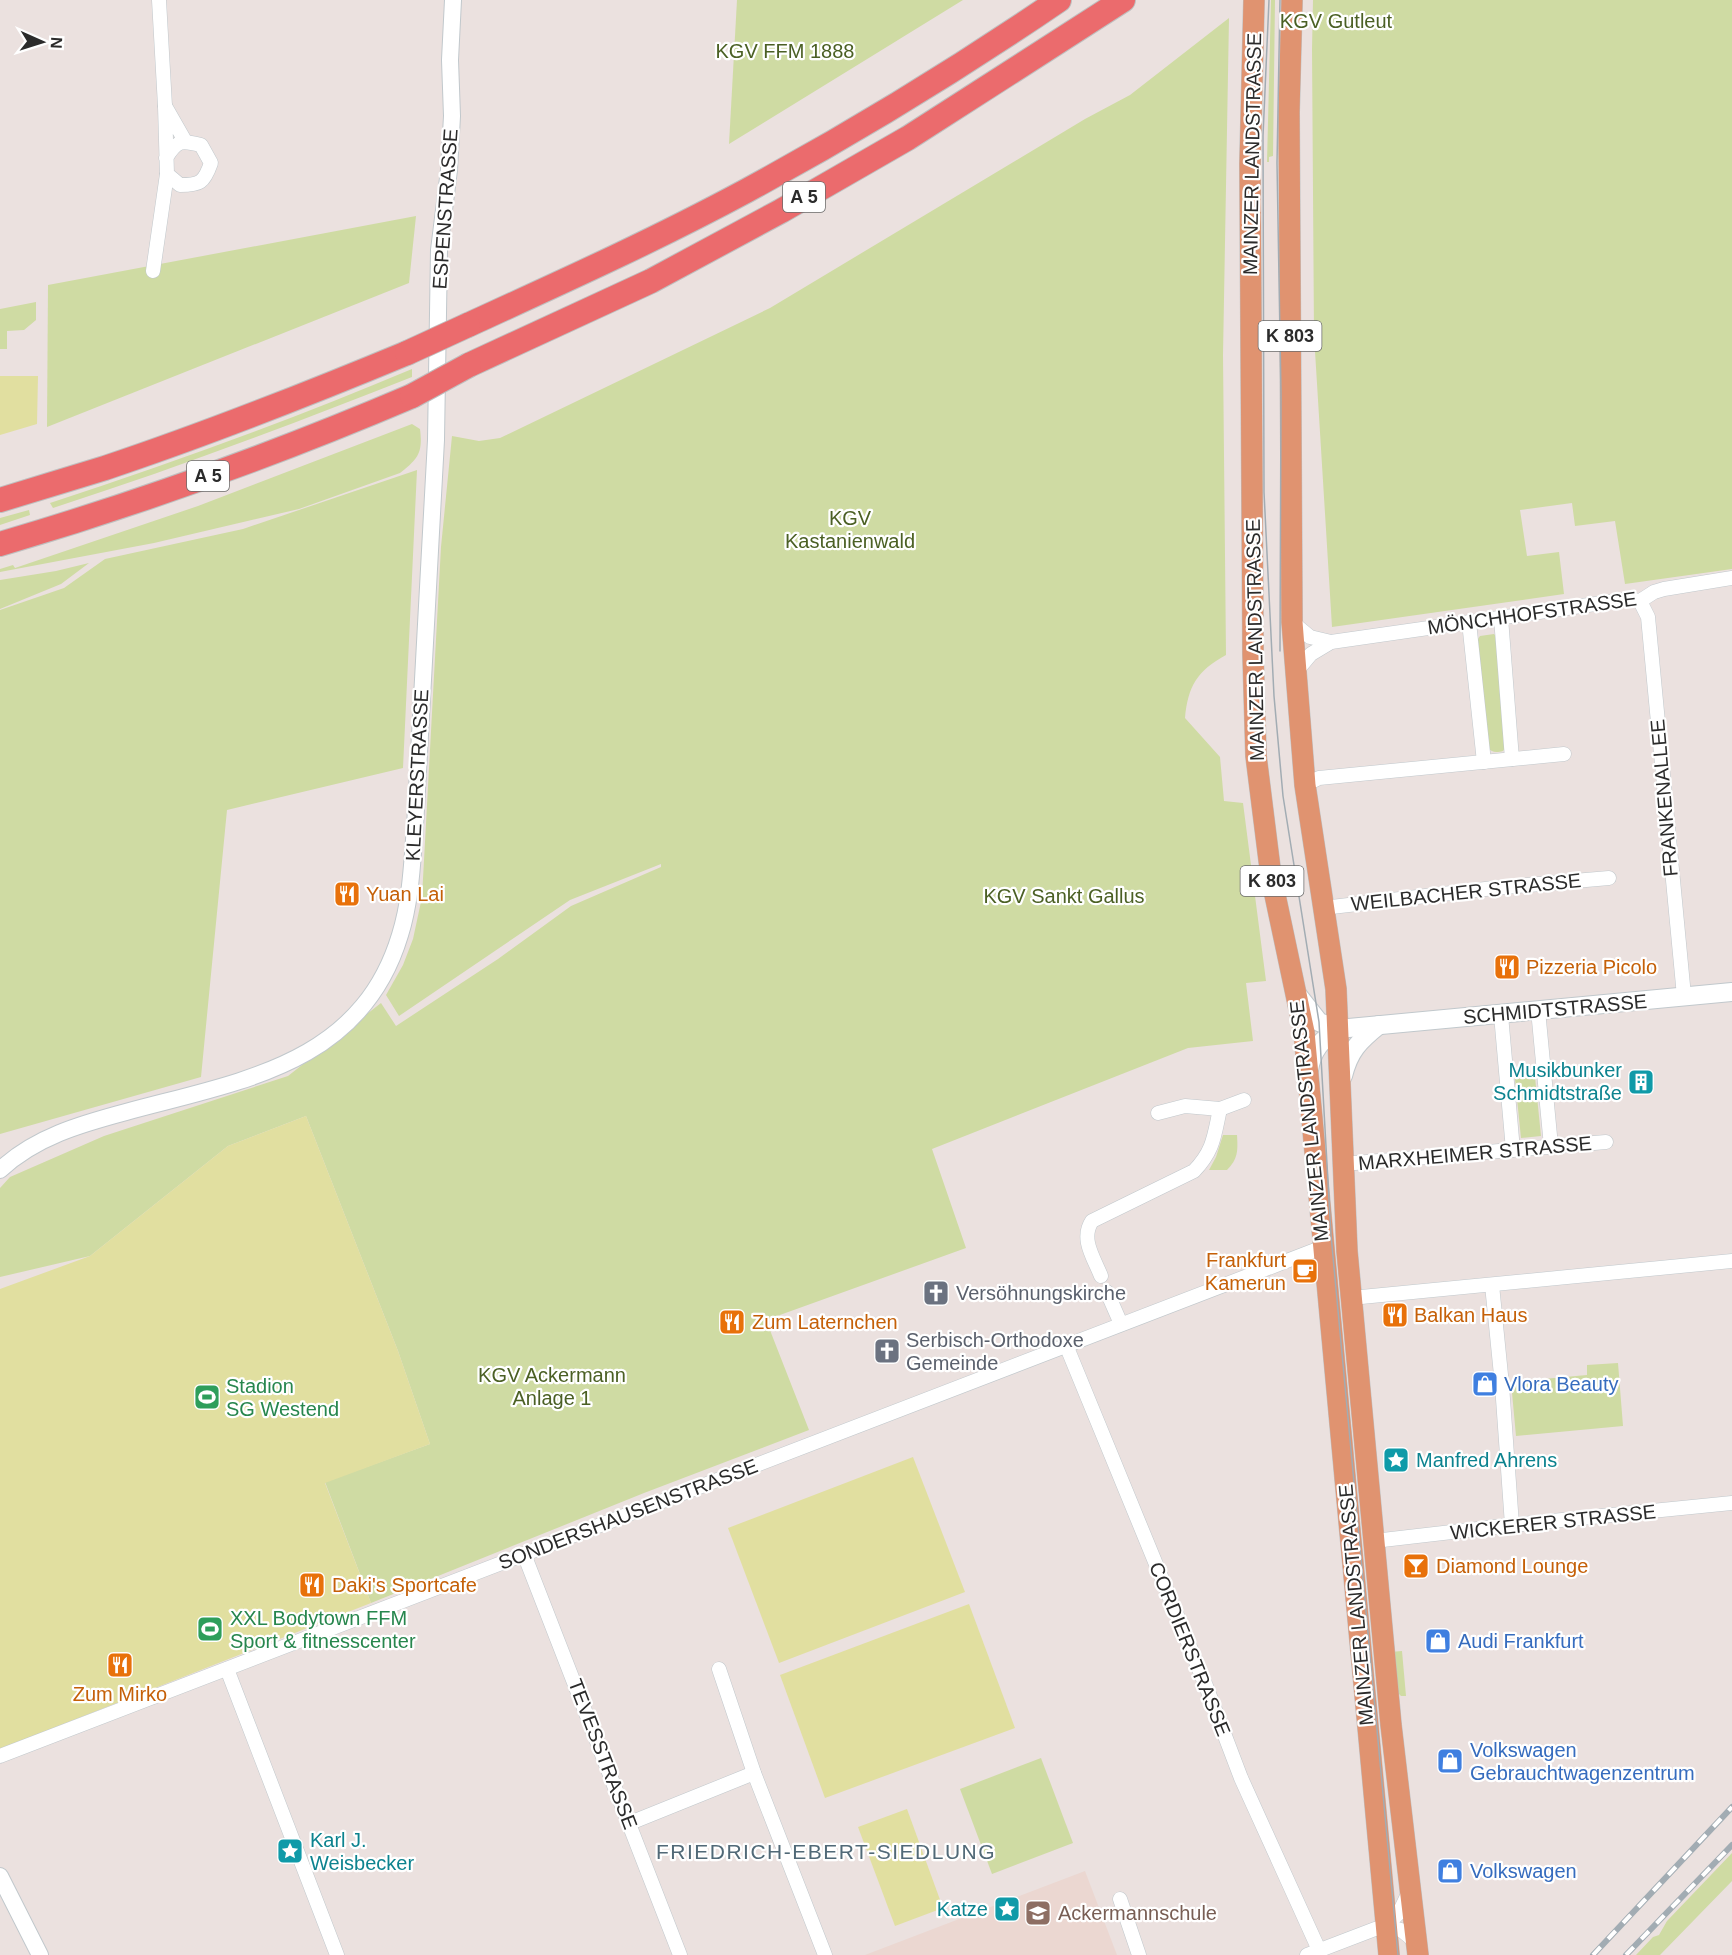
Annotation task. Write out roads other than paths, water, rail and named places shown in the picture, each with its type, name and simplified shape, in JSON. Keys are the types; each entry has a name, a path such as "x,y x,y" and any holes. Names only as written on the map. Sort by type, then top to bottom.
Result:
{"highway":[{"name":"A 5","path":"0,500 104,468 313,392 407,353 610,260 746,191 934,82 1059,0"},
{"name":"A 5","path":"0,544 212,475 347,424 412,396 469,365 651,281 781,211 908,138 1123,0"}],"main road":[{"name":"MAINZER LANDSTRASSE","path":"1254,0 1250,176 1253,654 1256,756 1271,876 1304,1032 1389,1955"},
{"name":"MAINZER LANDSTRASSE","path":"1292,0 1289,112 1292,622 1295,673 1305,784 1336,989 1351,1298 1395,1756 1418,1949"},
{"name":"SCHMIDTSTRASSE","path":"1338,1029 1732,992"},
{"path":"1296,993 1319,1022 1338,1029"},
{"path":"1341,1087 1350,1054 1365,1036 1379,1025"},
{"path":"1308,1078 1315,1050 1327,1036 1338,1029"}],"street":[{"path":"153,271 167,174 159,0"},
{"name":"ESPENSTRASSE","path":"436,417 439,250 449,170 453,0"},
{"path":"165,105 184,141"},
{"path":"166,158 173,146 184,141 201,145 211,163 206,178 196,185 180,185 167,174"},
{"name":"KLEYERSTRASSE","path":"0,1170 25,1150 52,1136 92,1121 225,1085 277,1068 302,1056 333,1036 348,1023 377,987 401,934 409,890 415,827 436,417"},
{"name":"MÖNCHHOFSTRASSE","path":"1292,622 1310,637 1331,642 1630,599 1640,601 1664,589 1732,578"},
{"name":"FRANKENALLEE","path":"1640,601 1648,617 1684,996"},
{"path":"1501,618 1512,759"},
{"path":"1469,622 1484,762"},
{"name":"MÖNCHHOFSTRASSE","path":"1295,673 1311,654 1331,642"},
{"path":"1305,784 1319,778 1564,754"},
{"name":"WEILBACHER STRASSE","path":"1323,908 1494,888 1610,878"},
{"path":"1538,1010 1551,1146"},
{"path":"1501,1015 1513,1150"},
{"path":"1158,1113 1185,1106 1220,1109 1244,1100"},
{"path":"1101,1276 1087,1240 1087,1229 1092,1221 1194,1171 1207,1158 1220,1109"},
{"name":"MARXHEIMER STRASSE","path":"1343,1164 1606,1142"},
{"name":"SONDERSHAUSENSTRASSE","path":"0,1756 1323,1247"},
{"path":"1351,1298 1732,1261"},
{"path":"1492,1285 1512,1525"},
{"path":"1107,1292 1121,1324"},
{"name":"CORDIERSTRASSE","path":"1066,1346 1313,1953"},
{"name":"WICKERER STRASSE","path":"1374,1541 1732,1503"},
{"name":"TEVESSTRASSE","path":"524,1554 680,1955"},
{"path":"226,1669 338,1955"},
{"path":"718,1669 754,1773 825,1955"},
{"path":"630,1823 754,1773"},
{"path":"0,1876 40,1955"},
{"path":"1386,1926 1399,1913 1411,1887"},
{"path":"1120,1899 1139,1955"},
{"path":"1313,1953 1386,1926 1401,1930 1418,1949"},
{"path":"1313,1953 1337,1955"}],"tram line":[{"path":"1269,0 1263,136 1264,492 1274,696 1283,796 1319,1022 1331,1235 1398,1955"},
{"path":"1280,0 1277,163 1281,394 1280,651"}],"railway":[{"path":"1593,1955 1732,1807"},
{"path":"1626,1955 1732,1845"}],"place":[{"name":"Yuan Lai","path":"347,894"},
{"name":"Pizzeria Picolo","path":"1507,967"},
{"name":"Musikbunker Schmidtstraße","path":"1641,1082"},
{"name":"Frankfurt Kamerun","path":"1305,1271"},
{"name":"Versöhnungskirche","path":"936,1293"},
{"name":"Balkan Haus","path":"1395,1315"},
{"name":"Zum Laternchen","path":"732,1322"},
{"name":"Serbisch-Orthodoxe Gemeinde","path":"887,1351"},
{"name":"Vlora Beauty","path":"1485,1384"},
{"name":"Stadion SG Westend","path":"207,1397"},
{"name":"Manfred Ahrens","path":"1396,1460"},
{"name":"Diamond Lounge","path":"1416,1566"},
{"name":"Daki's Sportcafe","path":"312,1585"},
{"name":"XXL Bodytown FFM Sport & fitnesscenter","path":"210,1629"},
{"name":"Audi Frankfurt","path":"1438,1641"},
{"name":"Zum Mirko","path":"120,1665"},
{"name":"Volkswagen Gebrauchtwagenzentrum","path":"1450,1761"},
{"name":"Karl J. Weisbecker","path":"290,1851"},
{"name":"Volkswagen","path":"1450,1871"},
{"name":"Katze","path":"1007,1909"},
{"name":"Ackermannschule","path":"1038,1913"}],"district":[{"name":"FRIEDRICH-EBERT-SIEDLUNG","path":"826,1851"}],"park label":[{"name":"KGV Gutleut","path":"1336,21"},
{"name":"KGV FFM 1888","path":"785,51"},
{"name":"KGV Kastanienwald","path":"850,530"},
{"name":"KGV Sankt Gallus","path":"1064,896"},
{"name":"KGV Ackermann Anlage 1","path":"552,1386"}]}
